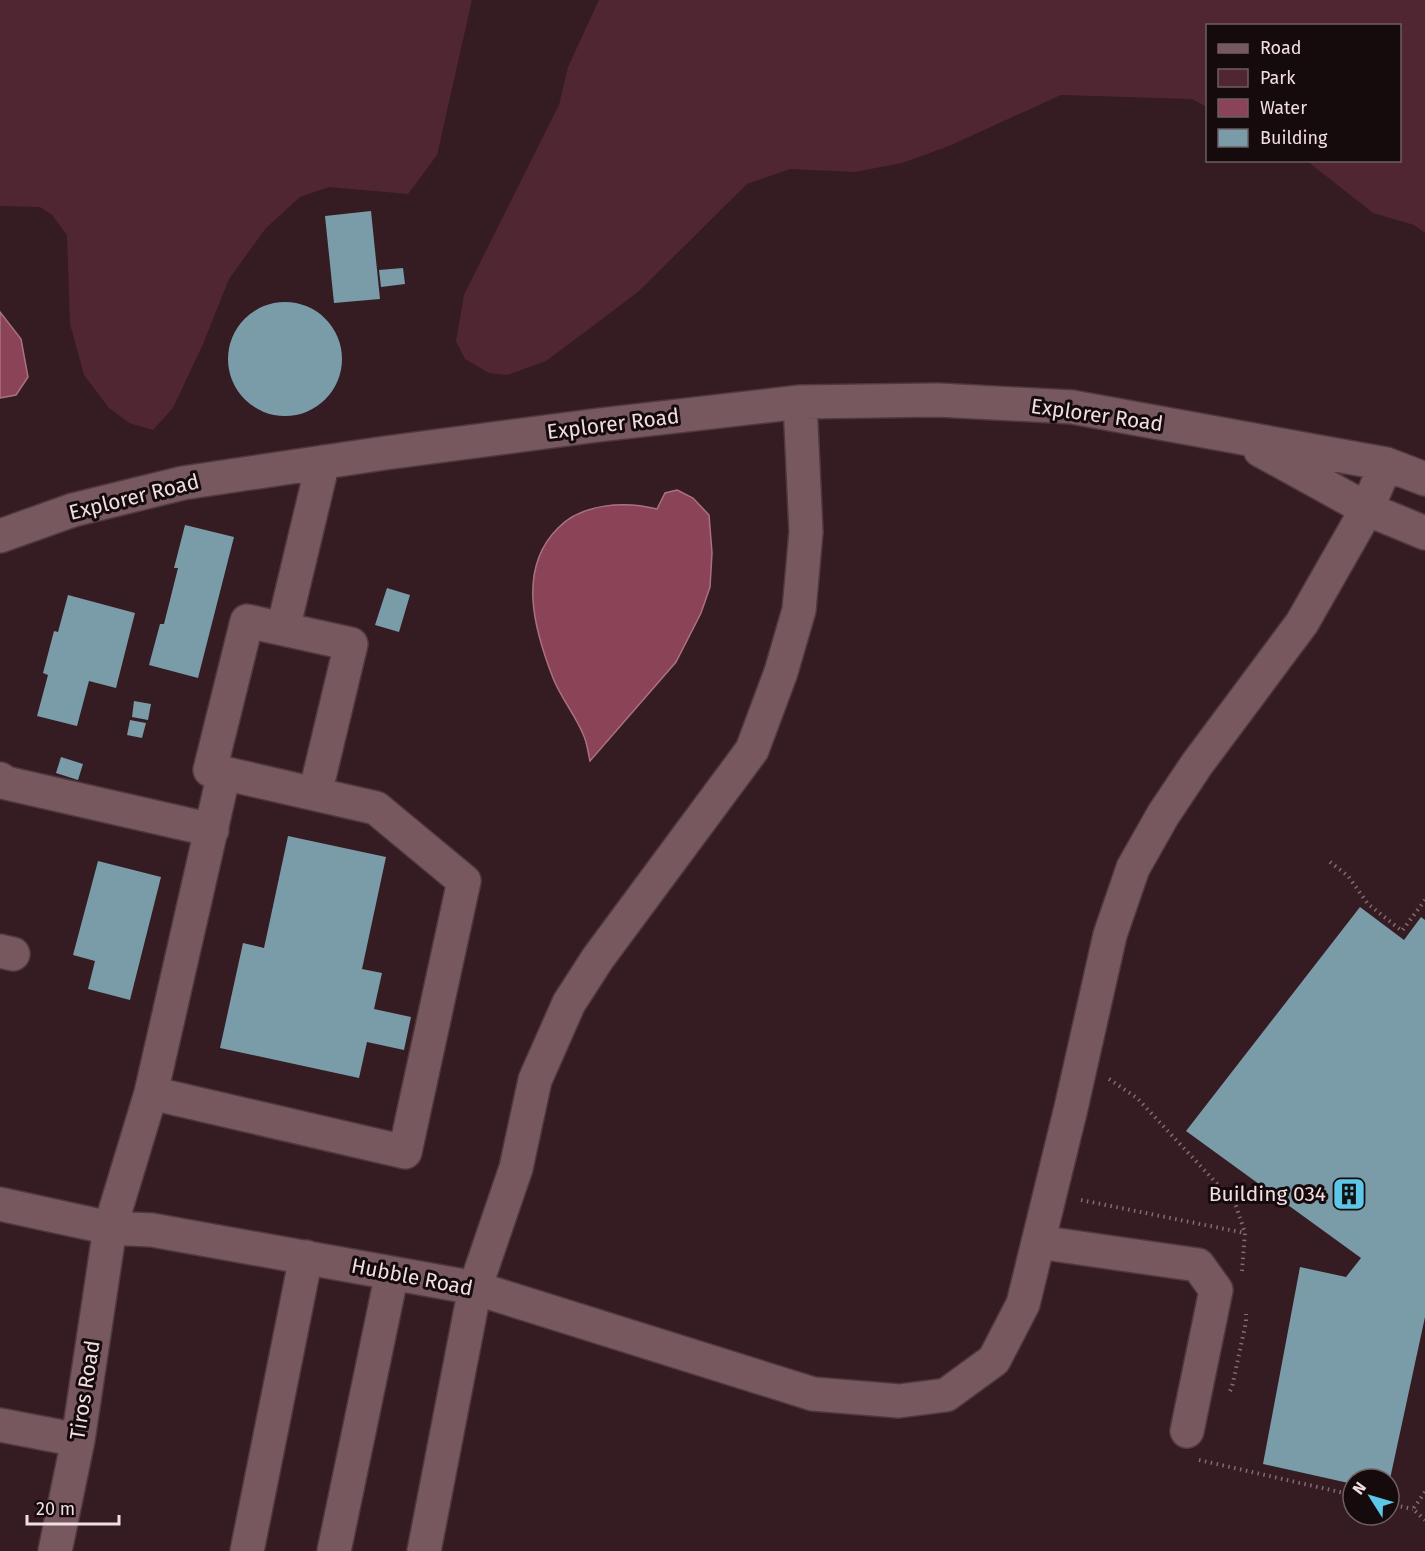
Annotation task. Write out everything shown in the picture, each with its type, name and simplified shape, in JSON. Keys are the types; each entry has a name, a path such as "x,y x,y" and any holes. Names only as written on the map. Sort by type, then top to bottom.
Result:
{"street":[{"name":"Explorer Road","path":"0,537 73,510 183,483 599,424 800,402 938,400 1072,407 1386,464 1425,479"},
{"path":"424,1551 475,1288 516,1168 535,1080 569,1004 598,958 752,750 782,672 799,610 807,532 800,402"},
{"name":"Explorer Road","path":"1235,436 1367,509 1425,533"},
{"path":"283,629 323,462"},
{"name":"Hubble Road","path":"0,1204 110,1228 152,1230 475,1288 813,1394 899,1401 946,1395 994,1360 1023,1304 1110,935 1133,868 1163,815 1197,764 1302,623 1367,509 1386,464"},
{"path":"151,1093 405,1152 464,880 376,808 210,770 247,621 351,644 315,794"},
{"name":"Tiros Road","path":"55,1551 78,1440 110,1228 151,1093 225,773"},
{"path":"0,780 212,830"},
{"path":"1038,1242 1197,1265 1216,1290 1187,1431"},
{"path":"247,1551 306,1257"},
{"path":"334,1551 392,1273"},
{"path":"0,1425 78,1440"}],"path":[{"path":"1330,862 1348,876 1368,904 1402,931 1425,900"},
{"path":"1104,1075 1137,1098 1209,1173 1235,1203 1245,1233"},
{"path":"1413,1509 1425,1492"},
{"path":"1401,1506 1413,1509 1425,1520"}],"green space":[{"path":"0,0 472,0 437,155 408,194 329,187 300,197 266,228 229,279 203,344 173,408 153,430 129,423 109,408 84,375 70,324 67,235 52,215 40,207 0,206"},
{"path":"599,0 1425,0 1425,233 1414,225 1373,213 1308,162 1401,162 1401,24 1206,24 1206,106 1192,99 1061,95 949,146 902,163 855,172 790,169 747,184 639,291 546,361 507,375 489,373 465,359 456,341 464,295 559,105 568,67"}],"water":[{"path":"0,312 21,339 28,377 16,395 0,398"},
{"path":"677,490 693,498 709,515 712,553 710,587 701,613 676,662 590,761 584,737 556,685 540,640 533,600 533,581 537,562 545,544 558,528 579,513 604,506 618,505 657,509 665,493"}],"building":[{"path":"371,211 380,299 334,303 325,216"},
{"path":"403,268 405,284 381,287 379,270"},
{"path":"285,302 307,306 325,319 338,337 342,359 338,381 325,399 307,412 285,416 263,412 245,399 232,381 228,359 232,337 245,319 263,306"},
{"path":"185,525 234,537 198,678 149,665 160,624 164,624 178,568 174,568"},
{"path":"387,588 410,595 399,632 375,625"},
{"path":"68,595 135,613 116,688 89,681 77,726 37,716 48,675 43,673 54,631 58,632"},
{"path":"134,701 151,704 148,720 132,717"},
{"path":"130,720 146,723 142,738 127,735"},
{"path":"61,757 83,764 78,780 56,773"},
{"path":"288,836 386,857 362,969 382,973 374,1009 411,1017 404,1050 367,1042 359,1078 220,1048 243,943 264,948"},
{"path":"98,861 161,877 130,1000 88,989 95,961 73,955"},
{"name":"Building 034","path":"1360,907 1404,940 1421,917 1425,920 1425,1317 1393,1467 1341,1467 1341,1481 1263,1464 1300,1267 1346,1277 1361,1258 1186,1131"}],"place":[{"name":"Building 034","path":"1349,1194"}]}
